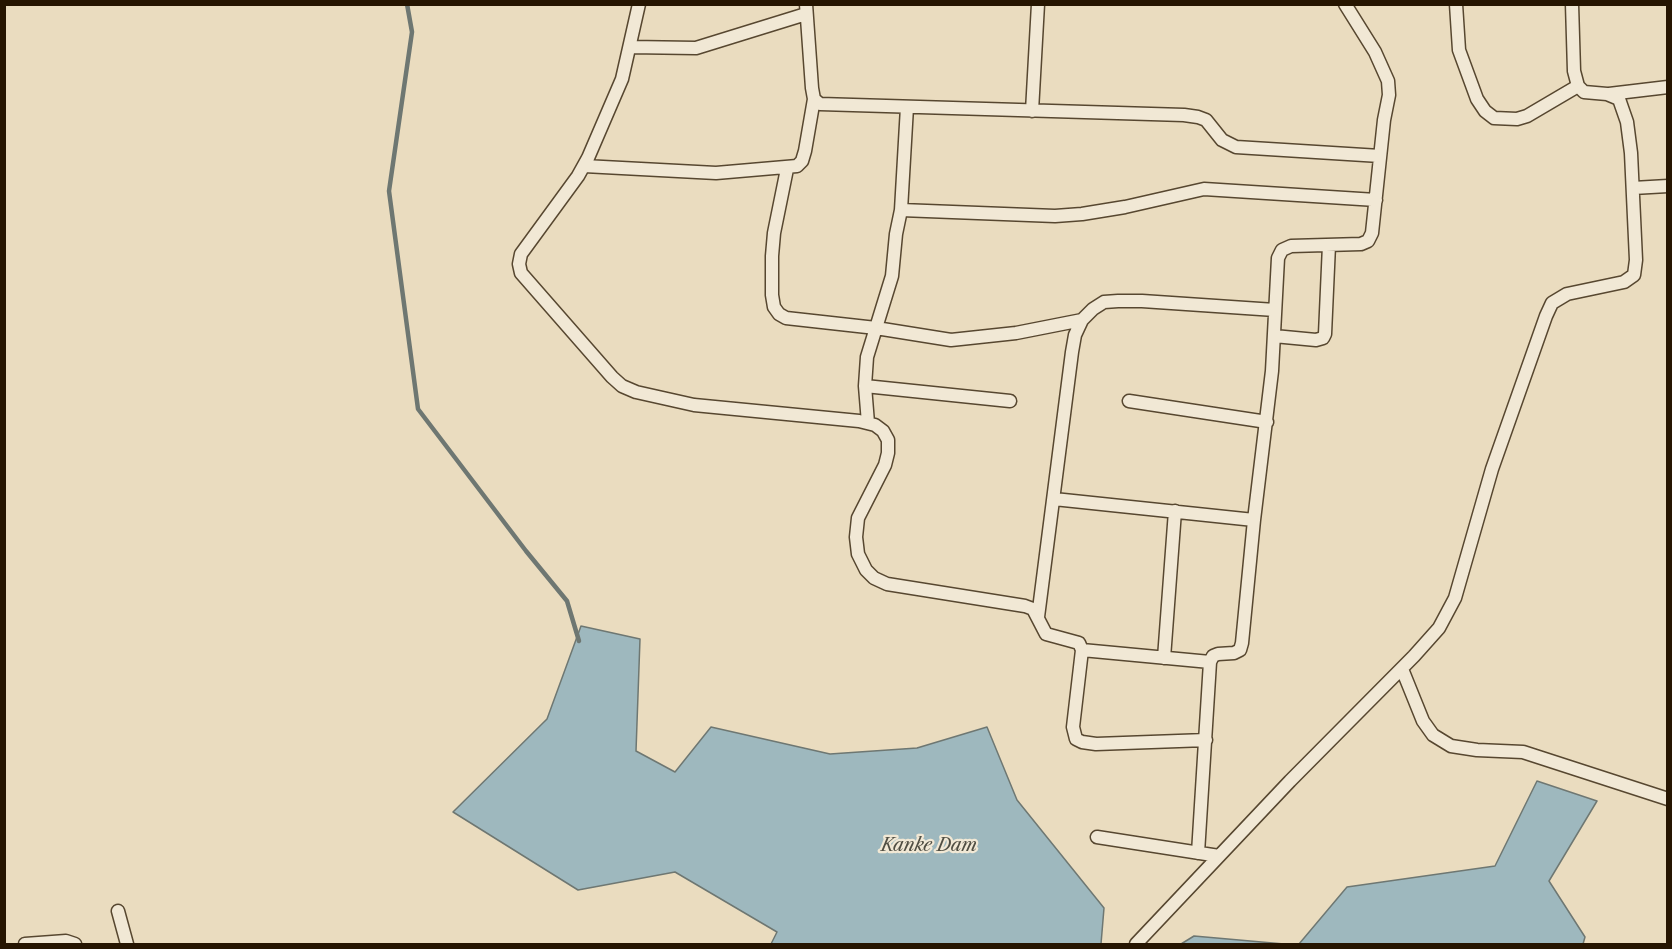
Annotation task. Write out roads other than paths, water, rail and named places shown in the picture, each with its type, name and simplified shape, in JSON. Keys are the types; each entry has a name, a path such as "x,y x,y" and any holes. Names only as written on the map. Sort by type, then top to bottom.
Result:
{"street":[{"path":"639,4 622,79 584,166 521,254 519,264 521,273 622,386 636,392 694,405 875,425 883,431 888,440 885,465 858,518 856,537 858,554 866,570 874,578 887,584 1025,606 1033,609 1046,634 1079,643 1082,650 1073,727 1076,739 1082,742 1096,744 1206,740"},
{"path":"1032,111 1038,4"},
{"path":"1198,853 1210,662 1213,656 1218,654 1234,654 1240,650 1242,643 1254,520 1267,422 1278,258 1282,250 1290,246 1360,244 1368,241 1372,233 1389,95 1388,81 1375,52 1345,4"},
{"path":"1456,4 1459,50 1477,99 1485,111 1494,118 1516,119 1527,116 1578,86"},
{"path":"1572,4 1574,71 1578,86 1584,92 1607,94 1668,87"},
{"path":"584,166 716,173 788,169 797,166 802,161 814,99 806,9 696,48 630,47"},
{"path":"1136,945 1290,781 1439,628 1455,598 1492,469 1552,303 1567,294 1624,282 1634,274 1636,260 1633,188 1627,122 1619,99 1607,94"},
{"path":"814,99 820,104 1198,117 1213,128 1222,140 1236,147 1380,156"},
{"path":"868,423 865,386 867,357 892,276 901,210 907,107"},
{"path":"788,169 774,233 772,295 778,314 786,318 876,328 951,340 1016,333 1082,320"},
{"path":"1633,188 1668,186"},
{"path":"901,210 1055,216 1125,207 1204,189 1248,190 1376,200"},
{"path":"1274,336 1316,340 1323,338 1329,245"},
{"path":"1038,617 1071,352 1082,320 1104,302 1118,301 1275,310"},
{"path":"865,386 1010,401"},
{"path":"1129,400 1267,422"},
{"path":"1054,499 1254,520"},
{"path":"1164,658 1174,511"},
{"path":"1082,650 1210,662"},
{"path":"1401,669 1423,721 1433,735 1451,746 1477,750 1523,752 1668,799"},
{"path":"1097,837 1219,856"},
{"path":"118,911 127,945"},
{"path":"25,945 66,941 75,945"}],"water":[{"name":"Kanke Dam","path":"581,626 640,639 636,751 675,772 711,727 830,754 917,748 987,727 1017,800 1104,908 1101,944 771,944 777,932 675,872 578,890 453,812 547,719"},
{"path":"1537,781 1597,801 1549,881 1585,937 1583,944 1299,944 1347,887 1495,866"},
{"path":"1194,936 1284,944 1181,944"}],"waterway":[{"path":"407,4 412,32 389,191 418,409 567,601 579,641"}]}
